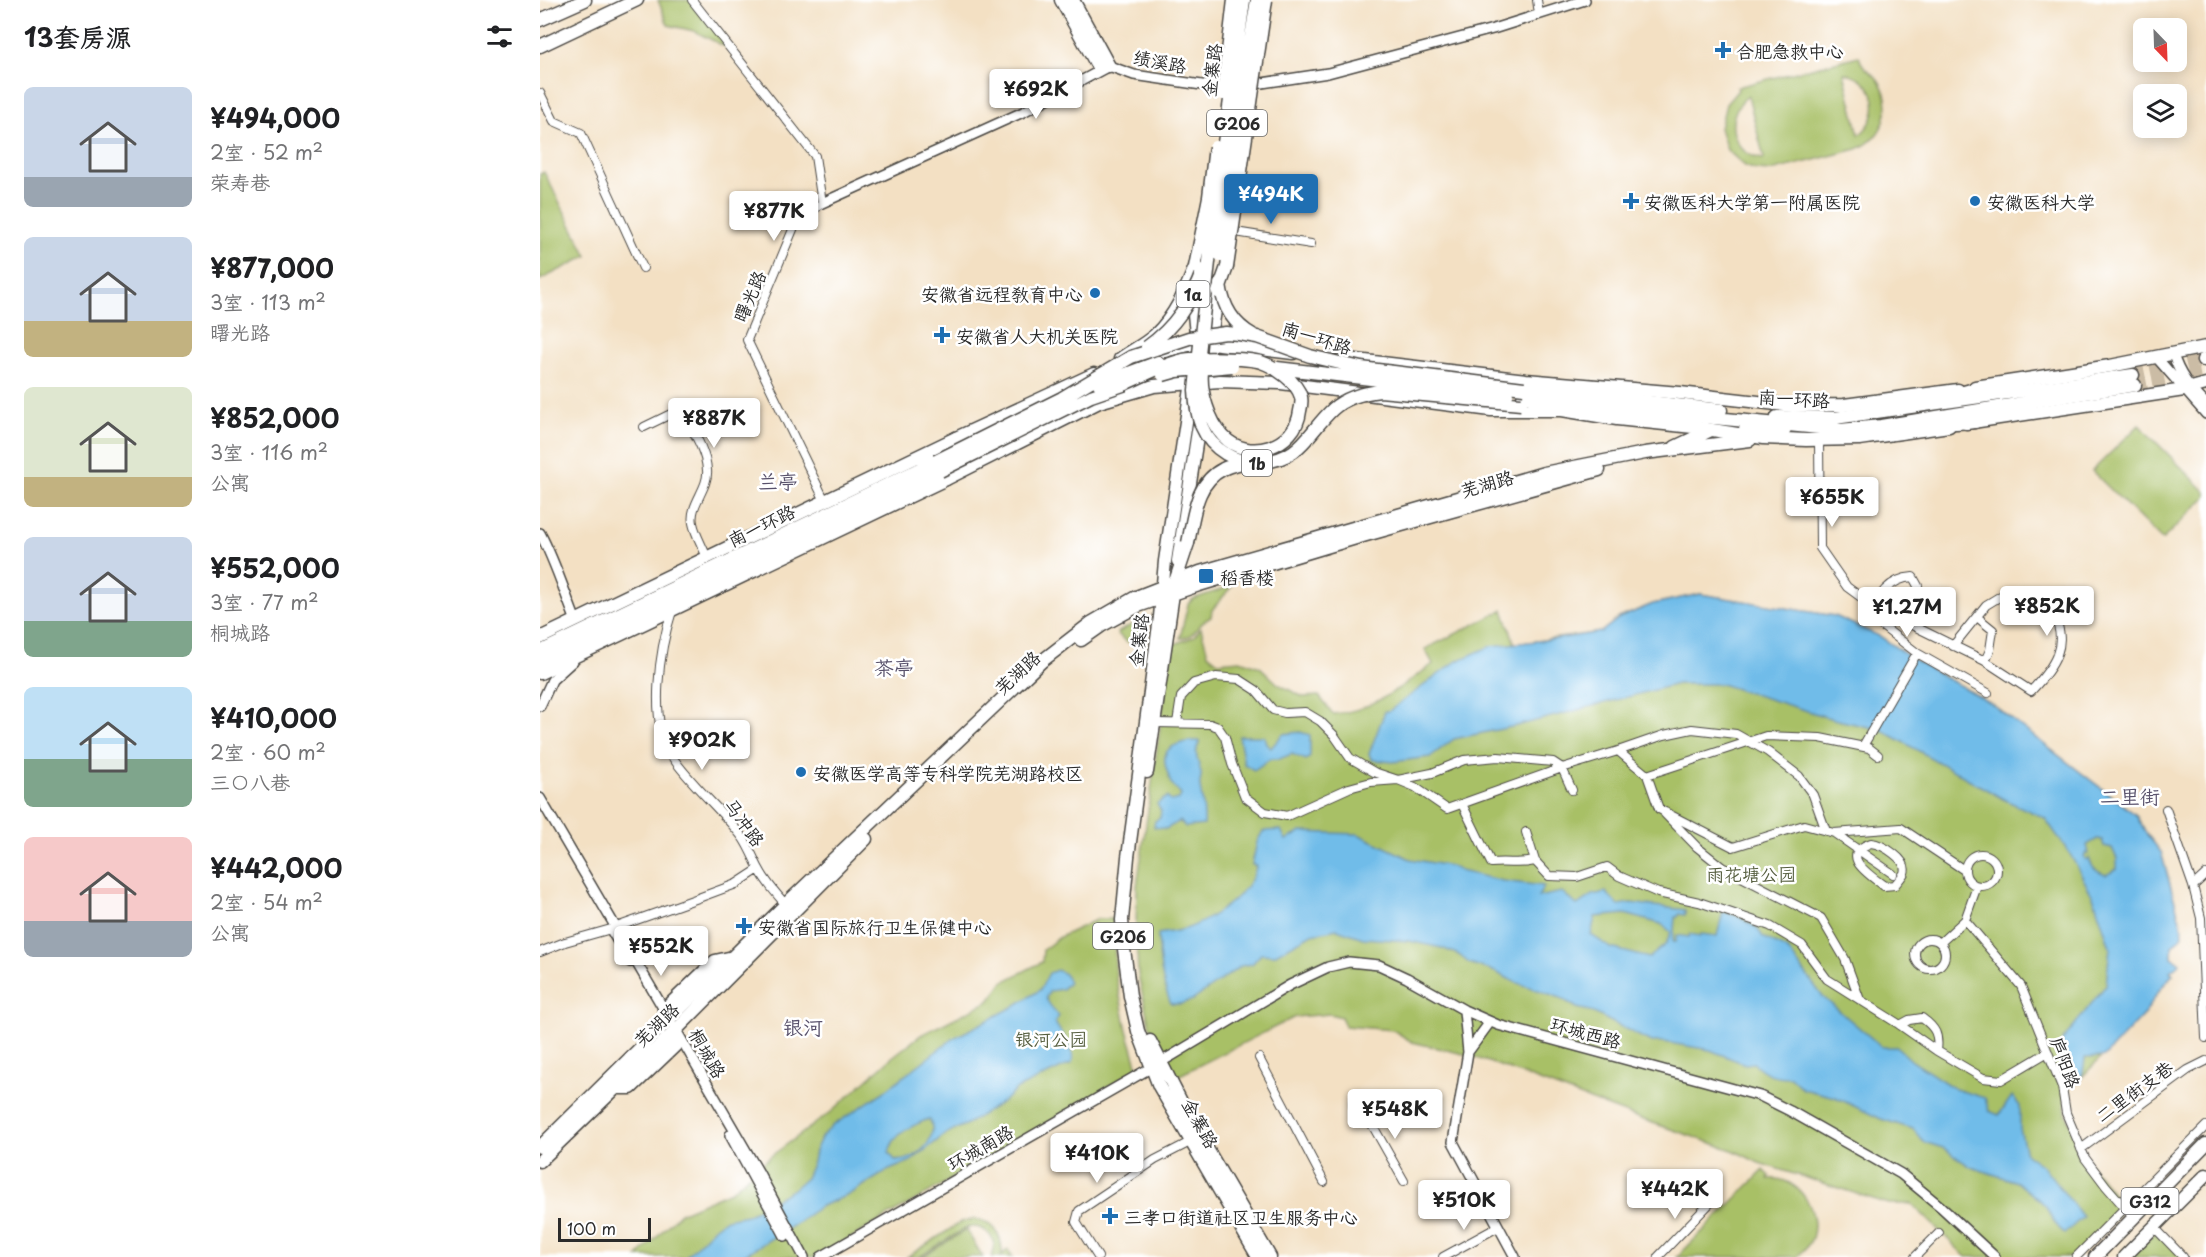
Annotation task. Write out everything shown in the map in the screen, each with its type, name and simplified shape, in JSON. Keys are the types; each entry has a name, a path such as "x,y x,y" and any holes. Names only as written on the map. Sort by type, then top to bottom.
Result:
{"main road":[{"path":"540,20 585,0"},
{"path":"540,46 637,0"},
{"path":"1061,0 1104,68"},
{"path":"1073,0 1104,68"},
{"path":"1104,370 1154,336 1171,316 1185,293 1195,267 1209,197 1236,0"},
{"name":"金寨路","path":"1236,0 1227,89 1194,314 1198,382 1203,401 1168,590 1128,856 1122,920 1130,996 1138,1031 1155,1065 1192,1123 1270,1257"},
{"path":"1215,207 1244,0"},
{"name":"G206","path":"1119,386 1184,360 1195,360 1206,359 1217,358 1261,362 1288,377 1302,398 1299,417 1289,435 1281,443 1261,450 1242,449 1224,437 1213,421 1201,376 1203,365 1204,353 1218,247 1226,193 1257,0"},
{"path":"1198,382 1211,343 1265,0"},
{"path":"1265,0 1227,267 1218,292 1223,312 1233,326 1257,341 1290,352"},
{"path":"1226,193 1226,215 1218,273 1221,293 1226,309 1236,322 1244,330 1257,337"},
{"name":"1a","path":"1131,357 1164,333 1186,306 1196,289 1203,269 1215,207"},
{"name":"1b","path":"1215,207 1195,390 1199,421 1211,441 1222,452 1246,462 1275,462 1301,446 1334,408 1362,393 1380,391 1523,392 1577,400"},
{"name":"南一环路","path":"557,648 903,476 941,470 1131,357 1189,338 1226,333 1257,337 1310,356 1361,368 1523,392"},
{"path":"540,638 956,438 1104,370 1197,343 1290,352 1577,400 1617,419"},
{"path":"1523,392 1680,393 1793,406 1844,405 1985,386 2206,347"},
{"path":"1062,398 1180,353 1220,351 1239,352 1273,361 1297,379 1307,396 1308,410 1302,431 1290,447 1275,454 1223,469 1208,480 1198,495 1188,543 1168,590"},
{"name":"南一环路","path":"557,648 897,492 1091,396 1119,386 1177,371 1228,366 1326,372 1523,392"},
{"name":"南一环路","path":"2134,380 1881,426 1840,430 1577,400 1774,416 1835,418 2134,380"},
{"path":"540,673 586,649 672,611 941,470 1099,402 1154,386 1198,382 1281,383 1491,410 1562,410 1617,419 1713,429 1763,438 1820,440 1859,439 2187,389 2206,384"},
{"path":"1900,410 1985,386"},
{"path":"1881,426 1976,422"},
{"path":"1664,452 1713,429 1840,430"},
{"path":"903,476 956,438"},
{"name":"芜湖路","path":"540,1147 671,1027 1042,661 1091,623 1136,597 1168,590 1200,572 1544,473 1645,453 1763,438"},
{"name":"金寨路","path":"1168,590 1155,723 1135,857 1130,948 1140,1011 1151,1046 1159,1086 1258,1257"},
{"path":"540,651 557,648"},
{"path":"540,662 557,648"},
{"name":"芜湖路","path":"540,1161 615,1089 734,957 790,908"},
{"name":"G312","path":"2095,1257 2206,1144"},
{"name":"G312","path":"2124,1257 2156,1228 2206,1175"}],"street":[{"path":"692,0 815,156 822,203 1023,112 1104,68"},
{"path":"1537,0 1539,15"},
{"name":"绩溪路","path":"1104,68 1227,89 1328,73 1493,29 1585,0"},
{"path":"540,93 554,121 582,133 643,267"},
{"name":"曙光路","path":"822,203 794,227 747,340 825,501"},
{"path":"1227,231 1311,244"},
{"path":"2173,354 2187,389 2206,404"},
{"path":"2156,357 2187,389 2206,414"},
{"path":"644,427 681,409 707,467 707,481 692,521 707,558"},
{"path":"1820,440 1820,548 1847,587 1887,614 1953,646 1985,661 2031,691 2044,678 2057,659 2061,636 2052,611 2028,590 2009,591 1986,605 1953,646"},
{"path":"540,533 553,558 558,577 576,621"},
{"path":"1887,614 1895,603 1917,594 1918,586 1913,577 1902,578 1887,588 1873,606 1873,619 1917,653 1988,693"},
{"name":"马冲路","path":"672,611 666,629 658,675 658,706 663,737 670,754 744,839 759,869 790,908"},
{"path":"1977,617 1993,630 1990,650 1985,661"},
{"path":"540,706 552,680 586,649"},
{"path":"1863,746 1917,653"},
{"path":"1176,723 1180,698 1194,683 1216,677 1239,679 1256,690 1273,710 1285,713 1305,712 1320,721 1334,735 1350,758 1374,772 1415,787 1447,809 1664,735 1692,729 1736,734 1768,752 1799,777 1813,795 1830,832"},
{"path":"1155,723 1210,724 1218,727 1225,737 1232,764 1245,797 1265,812 1287,816 1348,788 1371,782 1398,780 1432,773 1464,760 1498,757 1553,762 1562,768 1572,790"},
{"path":"1647,775 1766,735 1809,737 1863,746 1878,755"},
{"path":"1618,751 1647,775 1659,809 1697,847 1722,867 1821,918 1845,959 1860,1000"},
{"name":"桐城路","path":"540,790 541,807 614,928 754,1171"},
{"path":"1462,804 1491,863 1508,861 1518,865 1535,861"},
{"path":"1659,809 1733,847 1804,825 1830,832 1893,874"},
{"path":"2166,809 2203,916 2206,1038"},
{"path":"1830,832 1901,828 1964,870 1968,880 1977,886 1992,882 1997,872 1995,861 1987,854 1976,854 1967,860 1964,870"},
{"path":"1526,832 1535,861 1549,876 1577,877 1607,867 1618,876 1659,893 1700,902 1770,926 1802,945 1827,979 1983,1078 2001,1080 2048,1052"},
{"path":"1878,844 1901,860 1904,874 1895,885 1884,886 1859,867 1856,857 1859,850 1863,845 1878,844"},
{"path":"540,952 736,884 759,869"},
{"path":"2193,886 2206,874"},
{"path":"1940,943 1965,920 1977,886"},
{"name":"庐阳路","path":"1965,920 2021,986 2062,1087 2067,1113 2085,1158 2134,1218"},
{"name":"桐城路","path":"614,928 671,1027"},
{"name":"环城西路","path":"1155,1065 1309,975 1349,962 1369,963 1390,969 1464,1011 1490,1022 1760,1096 1901,1174 1995,1257"},
{"path":"1464,1011 1468,1052 1453,1142 1515,1257"},
{"path":"1900,1025 1922,1018 1934,1027 1939,1037 1938,1051"},
{"path":"1468,1052 1490,1022"},
{"path":"1259,1058 1324,1182"},
{"name":"二里街支巷","path":"2081,1149 2188,1070 2206,1061"},
{"name":"环城南路","path":"821,1257 1155,1065"},
{"path":"1365,1112 1404,1180"},
{"path":"2076,1257 2206,1126"},
{"path":"1098,1257 1076,1222 1079,1211 1155,1160 1191,1142"},
{"path":"754,1171 797,1257"},
{"path":"754,1171 804,1257"},
{"path":"2130,1257 2156,1228 2206,1180"},
{"path":"1658,1257 1712,1201"},
{"path":"1443,1257 1498,1227"},
{"path":"2156,1228 2183,1257"},
{"path":"1915,1257 1939,1233"}],"green space":[{"path":"658,0 692,0 730,49 694,31 668,25"},
{"path":"1859,56 1862,64 1876,77 1884,91 1886,111 1880,130 1866,144 1857,149 1771,171 1756,170 1745,166 1727,150 1720,128 1726,104 1738,90 1737,87","holes":["1844,73 1864,82 1874,98 1872,118 1859,135","1748,96 1764,158 1763,159 1752,156 1744,150 1737,142 1734,133 1735,113"]},
{"path":"544,172 587,256 540,280 540,174"},
{"path":"2139,425 2206,492 2206,497 2162,540 2092,471"},
{"path":"1232,586 1212,610 1211,617 1193,633 1180,638 1188,604 1193,599"},
{"name":"雨花塘公园","path":"1700,594 1835,616 1881,637 1911,658 1989,702 2136,815 2145,832 2161,852 2183,935 2172,946 2172,957 2180,963 2170,971 2173,974 2160,989 2145,1013 2073,1086 2063,1087 2066,1113 2085,1158 2124,1207 2076,1257 1966,1257 1912,1204 1889,1204 1759,1163 1735,1151 1638,1118 1500,1066 1468,1055 1412,1042 1393,1030 1345,1026 1341,1017 1330,1014 1295,1017 1174,1078 1153,1037 1149,1024 1138,975 1136,928 1137,886 1172,645 1193,637 1201,628 1208,654 1218,662 1240,660 1260,667 1278,684 1303,697 1319,696 1333,714 1361,708 1386,696 1433,664 1425,649 1503,610 1515,644 1601,632 1619,618 1653,604"},
{"path":"1138,621 1145,623 1141,644 1126,642 1117,633"},
{"name":"银河公园","path":"1098,919 1113,919 1116,978 1138,1068 818,1257 637,1257 680,1213 731,1191 771,1156 831,1112 891,1058 921,1035 989,1001 1003,982 1042,962 1043,950 1060,937"},
{"path":"1764,1170 1770,1176 1768,1179 1779,1179 1797,1189 1810,1206 1814,1228 1812,1238 1808,1246 1797,1257 1677,1257"},
{"path":"974,1219 992,1226 998,1235 1002,1254 1008,1250 1013,1257 992,1257 994,1244 989,1234 973,1227 966,1228 919,1257 907,1257 961,1222"},
{"path":"966,1230 983,1257 922,1257"},
{"path":"2157,1230 2183,1257 2130,1257"}],"water":[{"path":"1700,594 1835,616 1881,637 1911,658 1989,702 2136,815 2145,832 2161,852 2183,935 2172,946 2172,957 2180,963 2170,971 2173,974 2160,989 2145,1013 2104,1057 2085,1058 2080,1079 2073,1074 2061,1046 2062,1041 2106,985 2110,947 2094,899 2070,854 2045,818 2005,800 1882,730 1833,719 1721,684 1677,684 1516,726 1454,739 1430,757 1393,762 1372,760 1369,754 1385,711 1389,711 1457,661 1491,646 1601,632 1619,618 1653,604","holes":["2097,839 2102,840 2104,846 2112,848 2117,859 2117,869 2106,875 2095,869 2089,858 2086,860 2084,856 2086,853 2089,854 2087,845"]},
{"path":"1300,732 1310,735 1310,757 1306,760 1292,754 1279,759 1270,759 1254,770 1244,764 1239,736 1264,736 1271,748 1283,734"},
{"path":"1190,741 1200,741 1196,753 1201,775 1204,825 1185,827 1180,821 1166,829 1154,827 1155,821 1160,818 1161,811 1157,804 1167,797 1171,801 1179,799 1181,795 1170,781 1165,755 1171,747"},
{"path":"1281,830 1286,840 1301,832 1358,834 1410,859 1451,866 1460,871 1503,881 1544,886 1538,897 1562,892 1577,905 1592,895 1606,892 1618,905 1631,903 1685,910 1685,915 1679,914 1675,917 1673,942 1676,942 1677,935 1717,936 1723,912 1737,916 1757,928 1763,937 1788,950 1823,997 1882,1047 1897,1047 1912,1061 1955,1089 1985,1098 1989,1111 1999,1115 2012,1096 2020,1106 2020,1129 2026,1154 2044,1167 2083,1217 2064,1234 2045,1205 2017,1182 1971,1167 1943,1148 1924,1142 1913,1129 1881,1119 1835,1097 1803,1089 1790,1077 1770,1074 1754,1063 1745,1064 1710,1050 1651,1042 1590,1011 1577,1008 1561,998 1469,963 1459,955 1442,948 1409,941 1363,938 1337,929 1312,934 1274,955 1261,954 1252,964 1241,966 1193,1000 1171,1004 1161,970 1158,934 1183,930 1200,923 1240,894 1253,875 1256,866 1252,865 1257,842 1263,831","holes":["1625,914 1661,924 1671,932 1666,944 1649,958 1611,948 1591,935 1595,917"]},
{"path":"1057,970 1065,974 1069,982 1062,989 1050,991 1046,997 1049,1005 1059,1016 1055,1022 1070,1047 1072,1063 1017,1089 1004,1101 967,1124 947,1133 911,1161 887,1171 848,1195 819,1207 741,1257 685,1257 726,1219 747,1215 792,1190 806,1178 822,1136 835,1124 882,1093 954,1038 1040,990 1049,973","holes":["930,1120 931,1135 923,1149 910,1158 895,1160 889,1153 894,1140 914,1125"]}],"tunnel":[{"path":"2133,375 2203,360"},
{"path":"2135,385 2206,372"}],"place":[{"name":"合肥急救中心","path":"1723,50"},
{"name":"安徽医科大学第一附属医院","path":"1631,201"},
{"name":"安徽医科大学","path":"1975,201"},
{"name":"安徽省远程教育中心","path":"1095,293"},
{"name":"安徽省人大机关医院","path":"942,335"},
{"name":"稻香楼","path":"1206,576"},
{"name":"安徽医学高等专科学院芜湖路校区","path":"801,772"},
{"name":"安徽省国际旅行卫生保健中心","path":"744,926"},
{"name":"三孝口街道社区卫生服务中心","path":"1110,1216"}],"district":[{"name":"兰亭","path":"778,481"},
{"name":"茶亭","path":"894,667"},
{"name":"二里街","path":"2130,796"},
{"name":"银河","path":"803,1027"}]}
